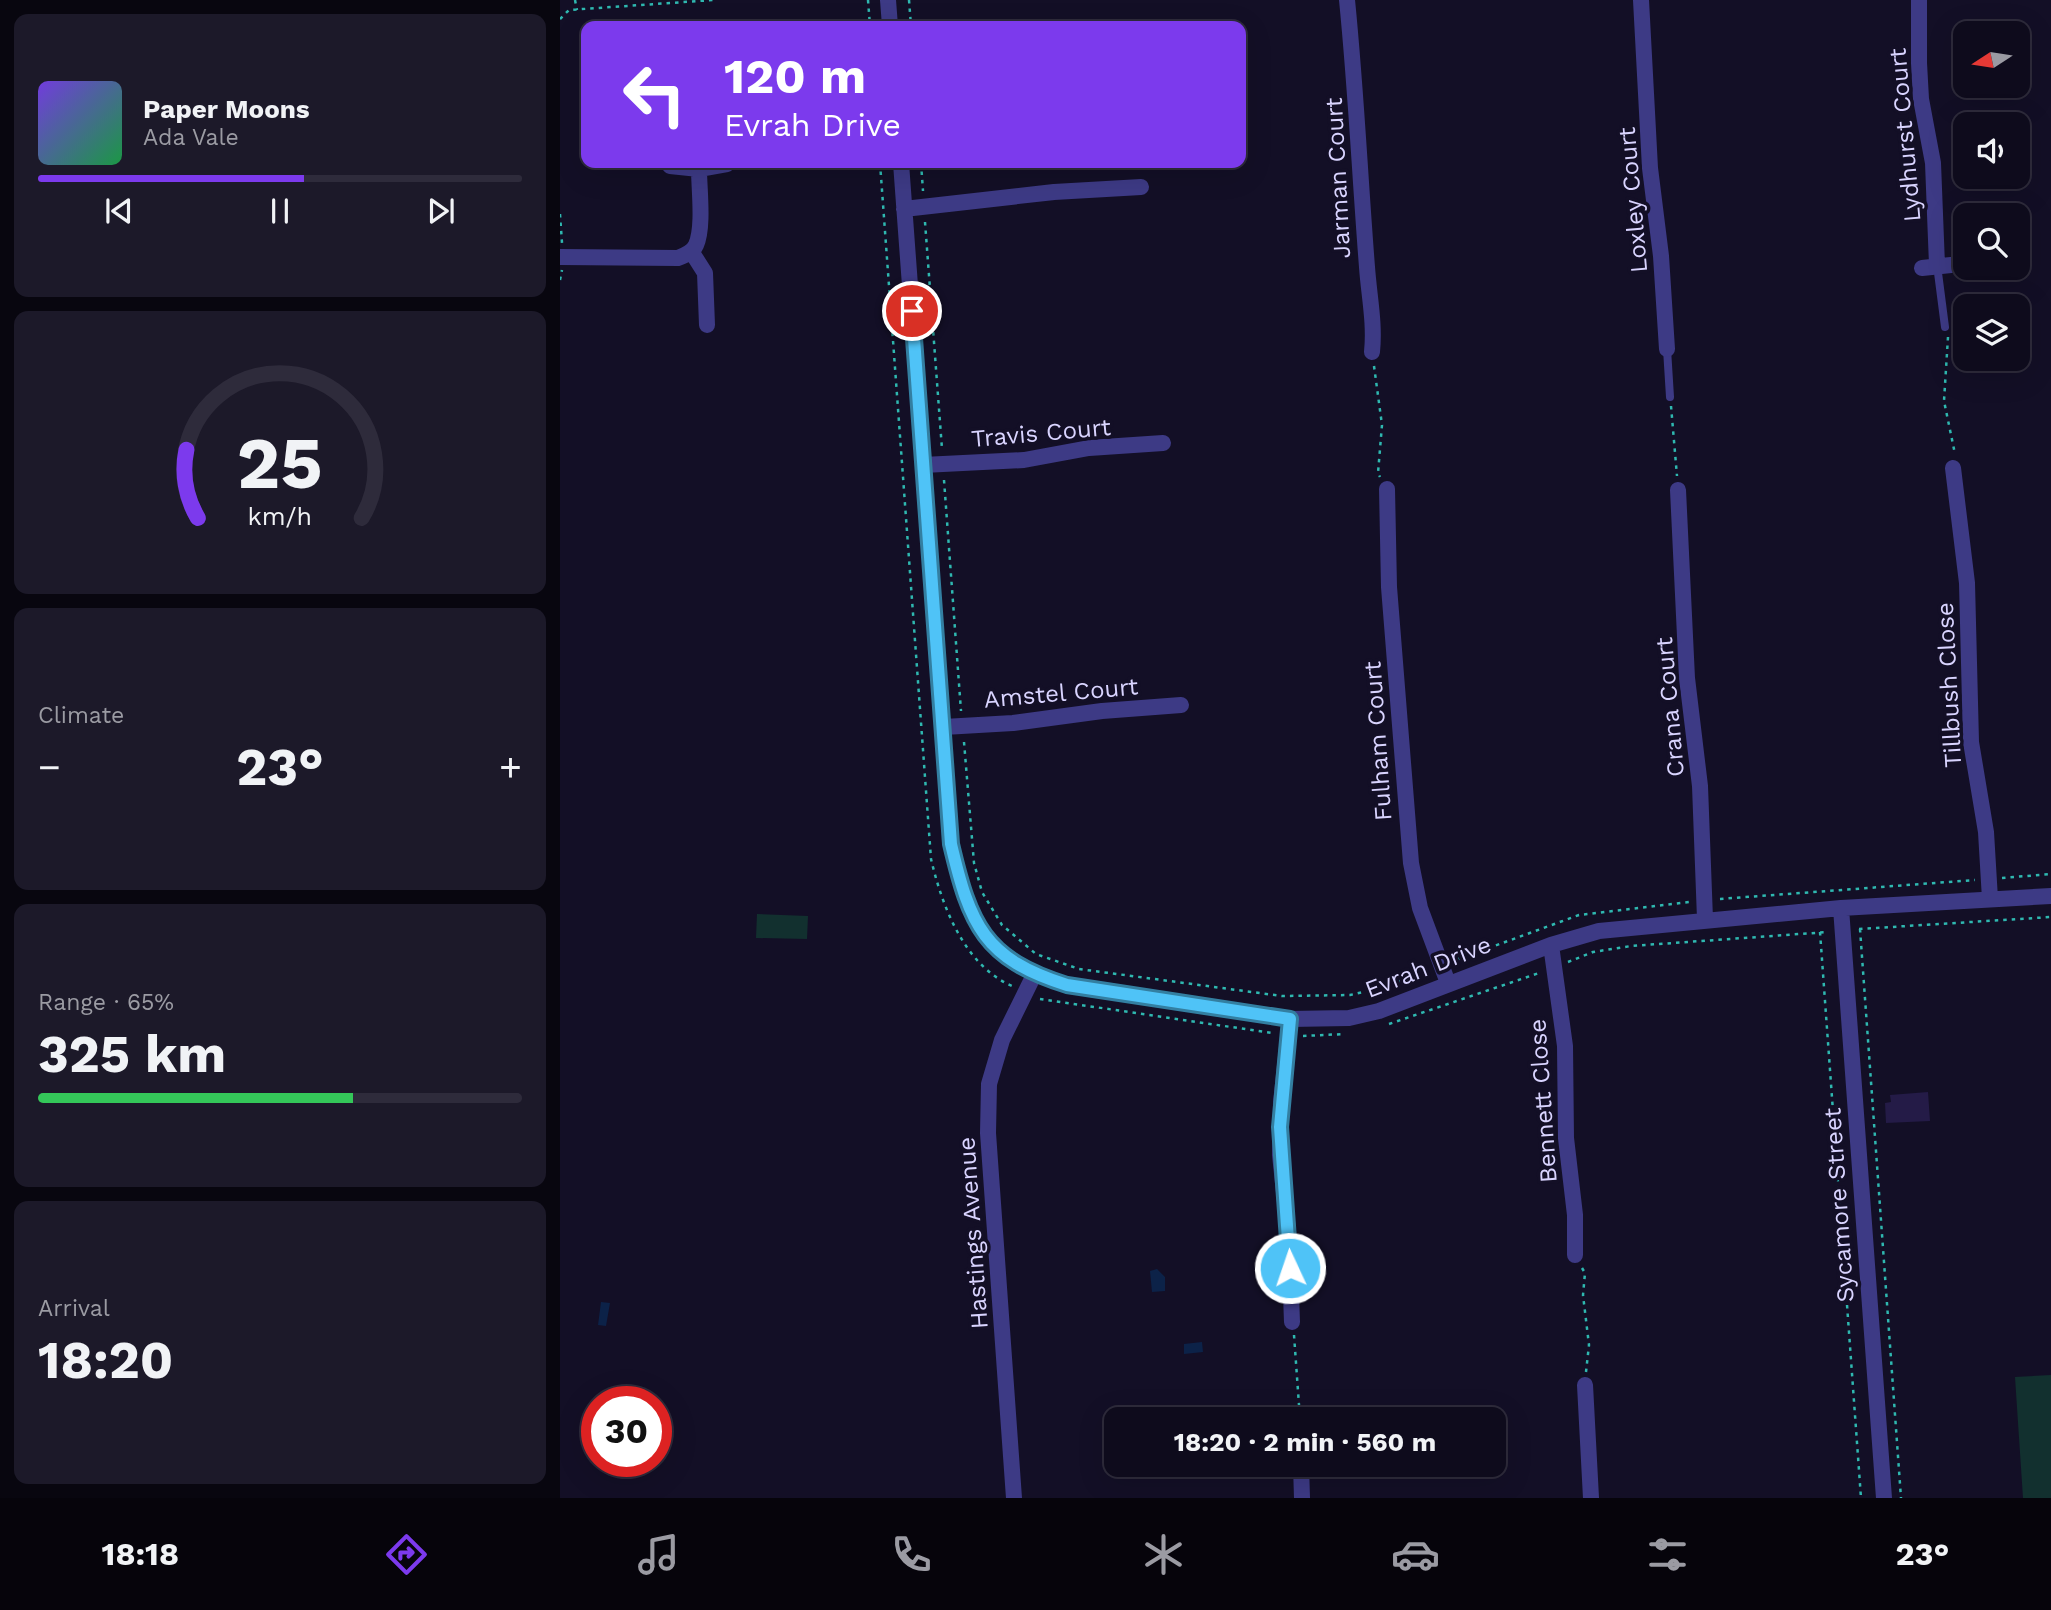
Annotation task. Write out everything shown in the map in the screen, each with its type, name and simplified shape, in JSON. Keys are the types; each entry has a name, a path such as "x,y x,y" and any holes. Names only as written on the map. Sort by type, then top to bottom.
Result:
{"street":[{"path":"888,0 890,21"},
{"name":"Jarman Court","path":"1347,0 1360,133 1367,269 1375,330 1372,352"},
{"name":"Loxley Court","path":"1641,0 1650,168 1661,256 1667,349"},
{"name":"Lydhurst Court","path":"1919,0 1921,99 1933,163 1937,266"},
{"path":"689,168 705,168"},
{"name":"Evrah Drive","path":"901,168 951,844 964,898 993,948 1034,975 1067,985 1290,1027 1365,1015 1551,944 1599,931 1841,908 2051,896"},
{"path":"560,257 678,258 691,251 696,246 699,231 699,169"},
{"path":"904,209 1054,192 1142,187"},
{"path":"691,251 705,272 707,325"},
{"name":"Travis Court","path":"923,465 1024,460 1089,448 1124,448 1163,443"},
{"name":"Tillbush Close","path":"1953,468 1967,583 1971,742 1986,832 1990,899"},
{"name":"Fulham Court","path":"1387,489 1389,587 1411,863 1420,908 1448,983"},
{"name":"Crana Court","path":"1678,490 1687,678 1700,786 1705,919"},
{"name":"Amstel Court","path":"944,727 1013,723 1102,711 1181,705"},
{"name":"Sycamore Street","path":"1841,908 1884,1498"},
{"name":"Bennett Close","path":"1551,944 1565,1046 1566,1138 1575,1215 1575,1255"},
{"name":"Hastings Avenue","path":"1014,1498 988,1109 989,1084 1002,1040 1033,996 1034,975"},
{"path":"1290,1027 1281,1102 1280,1155 1289,1240 1292,1322"},
{"path":"1585,1385 1591,1498"},
{"path":"1301,1477 1302,1498"}],"lane":[{"name":"Lydhurst Court","path":"1937,266 1945,327"},
{"name":"Loxley Court","path":"1667,349 1670,397"}],"path":[{"path":"575,0 577,10"},
{"path":"560,19 569,10 713,0"},
{"path":"868,0 870,21"},
{"path":"909,0 911,21"},
{"path":"880,168 931,859 948,916 968,949 997,980 1033,996 1290,1027 1354,1032"},
{"path":"921,168 974,863 982,892 1002,925 1036,954 1079,969 1282,996 1320,997 1385,987 1579,915 1704,900 2051,874"},
{"path":"1945,327 1949,340 1944,401 1956,448 1953,468"},
{"path":"1372,352 1382,425 1378,473 1387,489"},
{"path":"1670,397 1678,490"},
{"path":"1382,1027 1592,952 1631,946 2051,916"},
{"path":"1860,929 1901,1498"},
{"path":"1820,932 1861,1498"},
{"path":"1033,996 1035,1008"},
{"path":"1575,1255 1585,1273 1583,1295 1589,1345 1585,1385"},
{"path":"1292,1322 1299,1407"}],"green space":[{"path":"757,914 808,916 807,939 756,938"},
{"path":"2051,1375 2051,1498 2023,1498 2015,1377"}],"water":[{"path":"1157,1269 1165,1277 1165,1291 1152,1292 1150,1271"},
{"path":"601,1302 610,1303 606,1326 598,1325"},
{"path":"1202,1342 1203,1352 1184,1354 1184,1344"}],"building":[{"path":"1928,1092 1930,1121 1886,1123 1885,1103 1891,1102 1890,1095"}],"route":[{"path":"912,311 951,844 964,898 993,948 1034,975 1067,985 1290,1019 1281,1102 1280,1155 1290,1268"}]}
